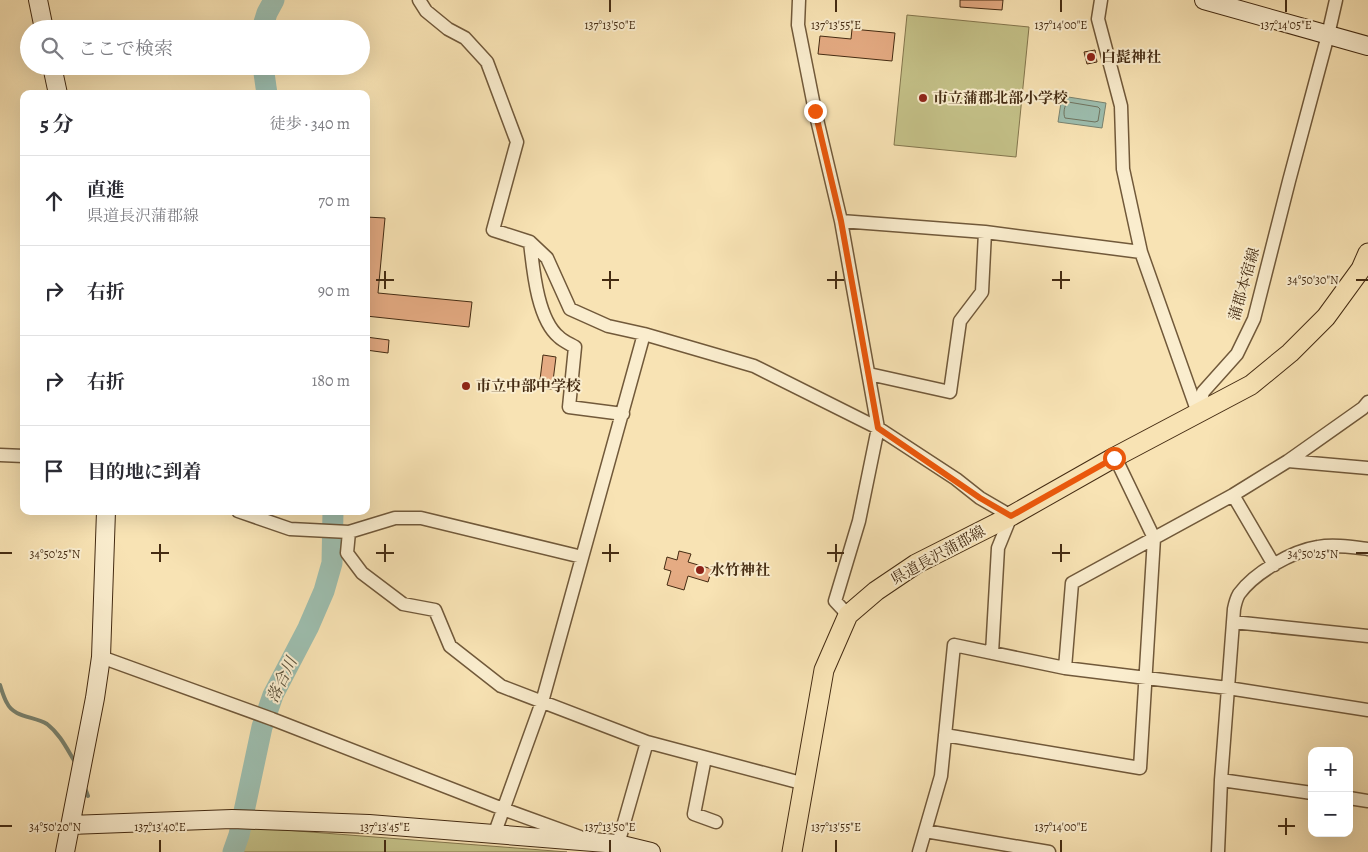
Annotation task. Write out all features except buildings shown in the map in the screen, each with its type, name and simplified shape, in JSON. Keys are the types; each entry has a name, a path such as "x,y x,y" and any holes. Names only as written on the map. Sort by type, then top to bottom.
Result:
{"main road":[{"name":"県道長沢蒲郡線","path":"792,852 824,670 848,616 876,591 916,564 1011,516 1114,458 1251,385 1290,353 1326,317 1366,264"}],"street":[{"path":"38,0 42,20"},
{"path":"418,0 426,11 448,29 465,38 486,62 517,142 493,230 530,242 547,258 570,308 608,326 644,334 754,366 878,428 980,498 1011,516 998,548 992,653"},
{"path":"799,0 798,25 813,102 841,221 878,428 860,522 834,601 848,616"},
{"path":"1101,0 1098,19 1122,106 1123,169 1141,252 1198,413"},
{"path":"1204,0 1368,46"},
{"path":"1328,35 1336,0"},
{"name":"蒲郡本宿線","path":"1198,413 1203,392 1236,354 1254,319 1328,35"},
{"path":"54,75 57,90"},
{"path":"841,221 985,232 1141,252"},
{"path":"869,374 950,392 960,321 982,292 985,232"},
{"path":"530,242 534,281 548,323 558,336 575,347 569,407 623,414"},
{"path":"494,835 542,702 644,334"},
{"path":"1065,668 1072,583 1233,496 1288,461 1363,408 1368,402"},
{"path":"0,455 20,456"},
{"path":"946,735 1140,768 1154,538 1114,458"},
{"path":"1288,461 1368,468"},
{"path":"1233,496 1274,565"},
{"path":"66,852 101,657 106,515"},
{"path":"250,515 290,529 347,532 394,518 421,518 582,557"},
{"path":"347,532 347,553 362,573 403,604 435,610 450,646 501,686 647,742 805,784"},
{"path":"1218,852 1221,780 1234,609 1238,596 1247,585 1274,565 1304,550 1320,546 1368,549"},
{"path":"1233,622 1368,636"},
{"path":"919,852 941,776 954,645 1065,668 1228,688 1368,710"},
{"path":"101,657 272,719 503,808 584,845"},
{"path":"618,844 647,742"},
{"path":"705,758 694,814 716,822"},
{"path":"1221,780 1308,792"},
{"path":"1353,799 1368,801"},
{"path":"70,825 232,819 369,824 584,845 618,844 651,852"},
{"path":"925,831 1049,852"}],"shaded area":[{"path":"907,15 1029,27 1016,157 894,145"},
{"path":"246,827 567,852 234,852"}],"water":[{"path":"1062,96 1106,103 1102,128 1058,122"}],"waterway":[{"name":"落合川","path":"265,20 274,0"},
{"name":"落合川","path":"264,75 266,90"},
{"name":"落合川","path":"233,852 239,835 262,727 273,695 308,628 324,591 332,563 333,515"},
{"path":"0,685 10,708 20,714 42,721 52,728 75,762"},
{"path":"85,788 88,796"}],"place":[{"name":"白髭神社","path":"1091,57"},
{"name":"市立蒲郡北部小学校","path":"923,98"},
{"name":"市立中部中学校","path":"466,386"},
{"name":"水竹神社","path":"700,570"}],"route":[{"path":"815,111 841,221 878,428 956,479 980,498 1011,516 1114,458"}]}
